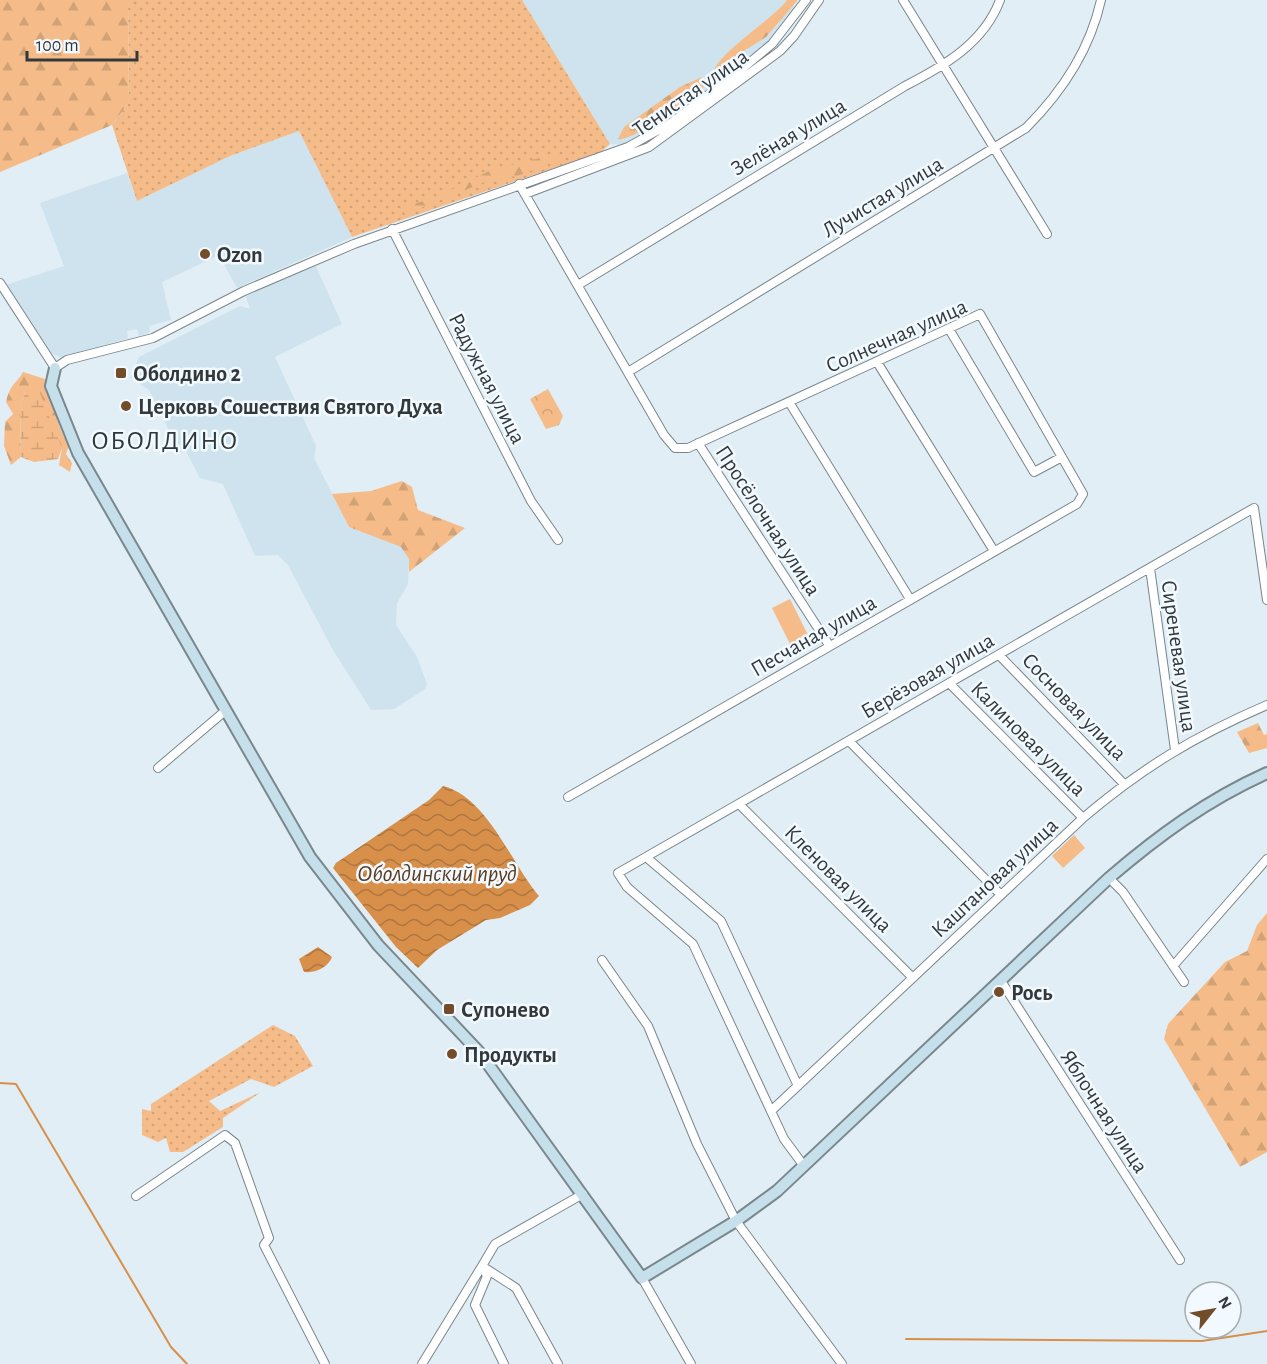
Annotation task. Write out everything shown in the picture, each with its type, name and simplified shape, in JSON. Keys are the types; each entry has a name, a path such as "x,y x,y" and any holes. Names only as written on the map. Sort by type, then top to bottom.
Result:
{"street":[{"path":"691,1364 642,1278 480,1053 378,945 310,856 78,453 51,386 55,368 67,360 153,338 244,291 392,229 628,147 671,123 772,44 806,0"},
{"name":"Тенистая улица","path":"525,194 648,147 780,51 794,36 819,0"},
{"path":"903,0 1047,234"},
{"name":"Зелёная улица","path":"578,285 905,86 944,66 972,43 996,11 1000,0"},
{"name":"Лучистая улица","path":"628,372 1026,128 1058,94 1089,39 1101,0"},
{"path":"519,184 628,372"},
{"name":"Радужная улица","path":"392,229 531,501 558,540"},
{"path":"0,283 55,368"},
{"name":"Солнечная улица","path":"628,372 664,435 675,448 688,448 980,314 1083,494 1077,504"},
{"path":"949,329 1034,472 1062,456"},
{"path":"877,362 994,551"},
{"path":"789,402 910,599"},
{"name":"Просёлочная улица","path":"698,443 829,645"},
{"name":"Песчаная улица","path":"568,797 1077,504"},
{"name":"Берёзовая улица","path":"771,1111 691,940 627,887 618,873 1254,508 1267,600"},
{"name":"Сиреневая улица","path":"1150,568 1175,750"},
{"name":"Сосновая улица","path":"999,655 1124,784"},
{"name":"Калиновая улица","path":"950,683 1083,818"},
{"name":"Каштановая улица","path":"771,1111 1083,818 1124,784 1175,750 1226,723 1267,705"},
{"path":"158,768 225,711"},
{"path":"849,741 1001,895"},
{"path":"642,1278 736,1221 777,1191 1109,878 1178,822 1225,793 1267,773"},
{"name":"Кленовая улица","path":"739,804 913,978"},
{"path":"646,857 721,921 798,1086"},
{"path":"1173,966 1267,859"},
{"path":"1109,878 1123,892 1184,982"},
{"path":"602,960 648,1026 697,1144 736,1221 842,1364"},
{"name":"Яблочная улица","path":"1001,981 1180,1260"},
{"path":"771,1111 785,1141 804,1166"},
{"path":"136,1196 225,1135 235,1143 269,1238 264,1245 325,1364"},
{"path":"422,1364 495,1244 583,1194"},
{"path":"482,1266 487,1276 475,1305 504,1364"},
{"path":"482,1266 516,1288 558,1364"}],"shaded area":[{"path":"522,0 790,0 796,10 769,42 734,72 669,120 626,145 610,144"},
{"path":"299,131 352,237 237,288 219,255 162,282 171,320 149,326 150,332 139,336 137,329 127,331 128,338 62,358 48,351 6,285 64,266 40,203 127,173 137,201 230,156"},
{"path":"313,260 342,324 275,357 316,446 314,458 349,527 401,547 409,559 408,584 397,603 396,625 417,657 427,684 425,689 394,709 371,710 333,650 288,565 278,555 255,556 223,484 200,478 186,451 180,453 149,390 130,378 139,357 240,306 250,309 244,291"}],"green space":[{"path":"0,0 128,0 129,102 112,125 0,172"},
{"path":"128,0 522,0 610,144 601,152 352,237 299,131 230,156 137,201 112,125 129,102"},
{"path":"787,0 798,0 766,37 742,52 713,76 715,68 722,59"},
{"path":"702,77 705,85 678,108 636,134 618,139 624,127 680,87"},
{"path":"555,154 562,159 517,176 490,180 403,215 395,210 439,196 489,171"},
{"path":"23,372 45,379 49,394 55,401 63,435 69,445 66,454 72,463 70,472 59,465 62,448 25,392 20,407 21,457 11,465 4,446 5,422 13,414 6,402 11,387"},
{"path":"548,389 563,416 559,425 546,429 530,399"},
{"path":"25,392 40,393 62,448 58,459 34,462 21,457 20,407"},
{"path":"402,481 412,487 418,510 465,528 409,572 409,559 401,547 349,527 332,494 371,491"},
{"path":"790,599 809,637 791,646 772,608"},
{"path":"1258,723 1264,735 1267,734 1267,748 1249,753 1237,732"},
{"path":"1074,835 1085,848 1063,868 1052,856"},
{"path":"1267,913 1267,1152 1240,1167 1164,1039 1168,1024 1225,962 1247,951 1257,925"},
{"path":"273,1025 295,1036 313,1066 274,1087 251,1079 209,1101 220,1111 261,1092 223,1118 223,1127 183,1152 170,1152 166,1138 158,1142 142,1135 142,1109 151,1111 151,1104"}],"water":[{"name":"Оболдинский пруд","path":"443,786 473,803 497,833 539,896 530,905 500,918 486,920 437,950 418,968 396,947 333,868 336,863 429,800"},
{"path":"318,947 332,957 330,961 321,969 304,972 299,959"}],"waterway":[{"path":"0,1083 16,1084 171,1347 187,1364"},
{"path":"906,1339 1202,1341 1267,1331"}],"place":[{"name":"Ozon","path":"205,254"},
{"name":"Оболдино 2","path":"121,373"},
{"name":"Церковь Сошествия Святого Духа","path":"126,406"},
{"name":"Рось","path":"999,992"},
{"name":"Супонево","path":"449,1009"},
{"name":"Продукты","path":"452,1054"}],"district":[{"name":"ОБОЛДИНО","path":"165,440"}]}
